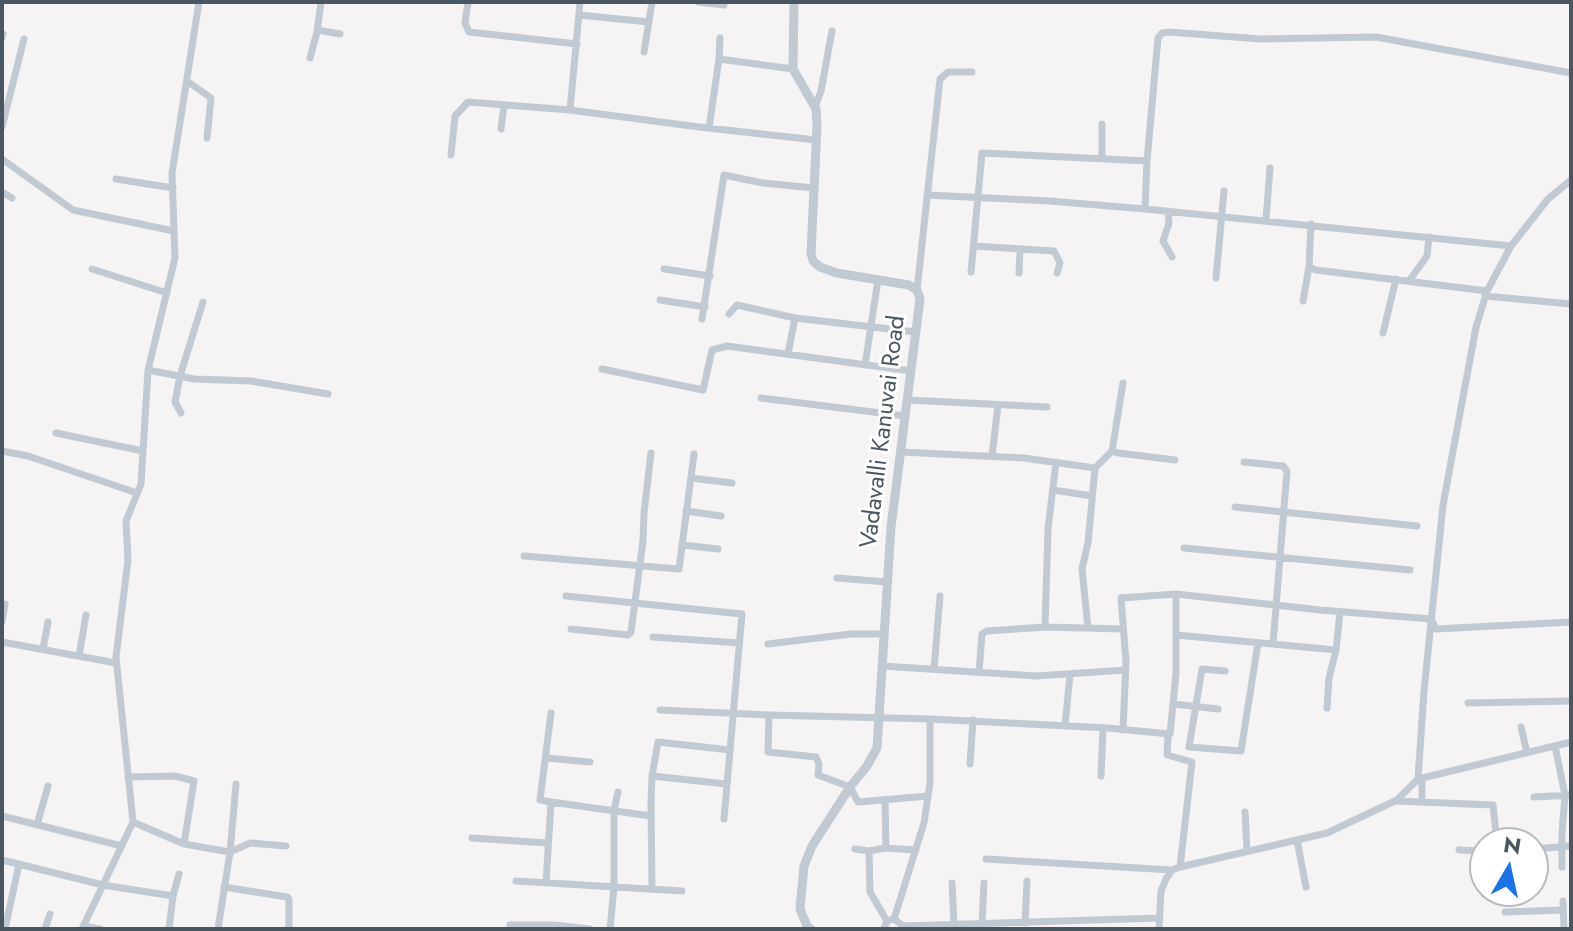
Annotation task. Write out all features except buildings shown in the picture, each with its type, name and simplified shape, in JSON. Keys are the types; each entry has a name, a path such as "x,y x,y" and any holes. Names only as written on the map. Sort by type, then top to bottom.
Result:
{"street":[{"path":"100,929 83,928 133,822 116,663 128,560 126,521 141,484 148,370 175,258 172,173 199,2"},
{"path":"310,58 321,2"},
{"path":"468,2 465,23 469,32 577,44"},
{"path":"570,110 580,2"},
{"path":"644,52 652,2"},
{"path":"698,2 724,5"},
{"path":"719,59 793,69 794,2"},
{"path":"579,15 649,22"},
{"path":"317,30 340,34"},
{"path":"815,107 832,31"},
{"path":"1145,209 1158,38 1162,33 1260,39 1376,37 1571,73"},
{"path":"709,128 720,38"},
{"path":"2,127 24,39"},
{"name":"Vadavalli Kanuvai Road","path":"793,69 815,107 813,261 837,273 909,285 917,290 920,299 891,527 877,748 812,846 804,866 800,909 811,929"},
{"path":"917,290 940,79 948,72 972,72"},
{"path":"187,81 211,98 207,138"},
{"path":"451,155 455,116 468,102 570,110 816,140"},
{"path":"501,129 504,105"},
{"path":"1102,124 1102,159"},
{"path":"971,272 982,153 1147,161"},
{"path":"2,173 5,162 73,210 174,231"},
{"path":"1266,220 1270,168"},
{"path":"702,319 724,175 814,188"},
{"path":"116,179 173,188"},
{"path":"1422,802 1420,779 1424,691 1443,505 1476,327 1486,293 1511,246 1548,199 1571,180"},
{"path":"1216,278 1224,191"},
{"path":"2,192 12,198"},
{"path":"927,195 1168,211 1511,246"},
{"path":"1168,211 1169,223 1163,241 1172,257"},
{"path":"1303,301 1309,267 1311,224"},
{"path":"1409,281 1427,256 1429,237"},
{"path":"974,246 1054,251 1060,263 1057,273"},
{"path":"1019,273 1020,249"},
{"path":"1309,267 1571,304"},
{"path":"92,269 167,293"},
{"path":"664,269 710,276"},
{"path":"1383,333 1396,279"},
{"path":"865,365 878,280"},
{"path":"660,300 705,307"},
{"path":"181,413 175,402 180,376 203,302"},
{"path":"729,314 737,305 795,318 916,332"},
{"path":"788,354 795,318"},
{"path":"602,369 703,390 712,350 727,346 911,371"},
{"path":"148,370 194,379 251,381 328,394"},
{"path":"1088,628 1082,569 1088,543 1095,468 1112,451 1123,383"},
{"path":"761,398 905,416"},
{"path":"908,400 1047,407"},
{"path":"992,456 998,405"},
{"path":"56,433 143,451"},
{"path":"2,451 28,456 137,493"},
{"path":"1112,451 1175,460"},
{"path":"901,452 992,456 1095,468"},
{"path":"571,629 628,635 631,632 651,453"},
{"path":"524,556 679,569 694,454"},
{"path":"1045,627 1048,529 1056,462"},
{"path":"1244,462 1286,468 1287,471 1273,644"},
{"path":"691,478 732,483"},
{"path":"1053,490 1092,496"},
{"path":"1235,507 1417,526"},
{"path":"686,511 721,516"},
{"path":"682,545 718,549"},
{"path":"1184,548 1410,570"},
{"path":"837,578 887,582"},
{"path":"1123,730 1125,670 1121,598 1176,594 1431,619"},
{"path":"1159,929 1161,891 1176,868 1192,762 1167,755 1176,674 1176,594"},
{"path":"566,596 742,614 724,819"},
{"path":"934,669 940,596"},
{"path":"2,622 5,604"},
{"path":"1327,708 1340,612"},
{"path":"79,656 86,615"},
{"path":"1431,619 1436,629 1571,622"},
{"path":"43,649 48,622"},
{"path":"979,672 982,634 987,631 1045,627 1123,629"},
{"path":"768,644 851,634 884,634"},
{"path":"1176,635 1336,650"},
{"path":"653,637 739,643"},
{"path":"2,642 116,663"},
{"path":"1225,671 1202,669 1189,747 1241,751 1258,643"},
{"path":"882,666 1036,676 1125,670"},
{"path":"1065,726 1070,674"},
{"path":"1468,703 1571,701"},
{"path":"1173,704 1218,709"},
{"path":"660,710 973,720 1168,734"},
{"path":"551,713 540,800 651,816"},
{"path":"769,715 768,752 816,757 818,775 850,787 858,802 928,796"},
{"path":"889,923 924,823 930,783 930,719"},
{"path":"970,764 973,720"},
{"path":"1521,727 1527,753"},
{"path":"1101,776 1103,728"},
{"path":"652,889 652,776 658,742 730,750"},
{"path":"986,859 1176,868 1327,833 1401,797 1420,779 1571,742"},
{"path":"1555,746 1568,795 1562,867"},
{"path":"546,758 590,762"},
{"path":"128,777 175,776 194,781 184,844"},
{"path":"652,776 726,784"},
{"path":"218,929 230,852 236,784"},
{"path":"37,825 48,786"},
{"path":"610,929 614,887 614,810 618,792"},
{"path":"1534,797 1568,795"},
{"path":"885,801 886,848"},
{"path":"1394,801 1493,805 1495,827"},
{"path":"546,883 551,802"},
{"path":"1245,812 1247,851"},
{"path":"2,816 122,846"},
{"path":"133,822 184,844 230,852 250,843 286,846"},
{"path":"472,838 547,843"},
{"path":"1297,840 1306,887"},
{"path":"1549,848 1571,846"},
{"path":"855,849 916,850"},
{"path":"1459,850 1469,850"},
{"path":"869,851 870,892 889,923 903,926 994,926 1025,923 1036,926 1159,918"},
{"path":"2,860 103,885 173,896"},
{"path":"5,929 19,864"},
{"path":"169,929 179,874"},
{"path":"516,881 682,891"},
{"path":"1025,923 1027,881"},
{"path":"952,883 954,925"},
{"path":"982,924 984,883"},
{"path":"224,887 287,897 289,929"},
{"path":"1505,912 1563,906 1564,929"},
{"path":"45,929 50,914"},
{"path":"510,925 590,929"}]}
